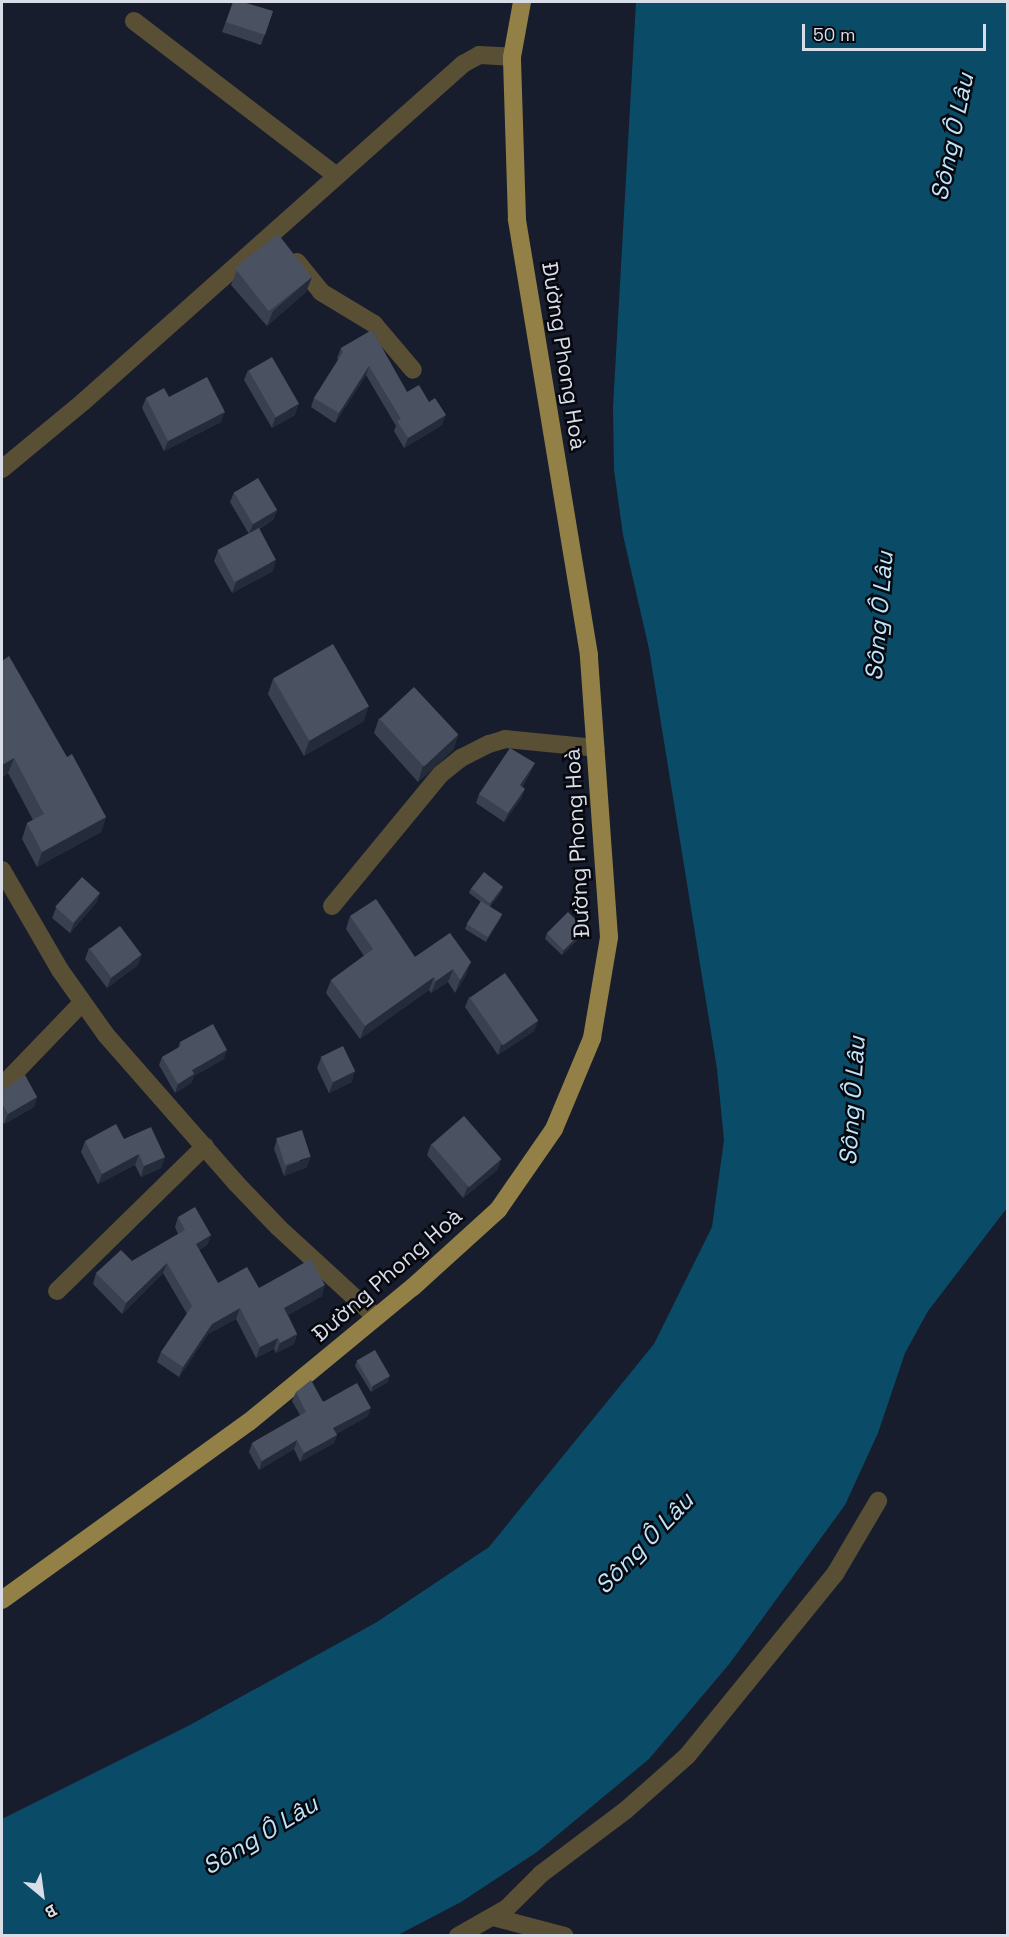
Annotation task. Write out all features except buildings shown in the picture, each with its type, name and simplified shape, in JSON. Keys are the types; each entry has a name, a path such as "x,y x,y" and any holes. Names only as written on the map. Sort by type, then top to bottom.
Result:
{"main road":[{"name":"Đường Phong Hoà","path":"2,1600 249,1422 376,1317 498,1210 554,1129 592,1038 609,937 589,655 517,219 512,57 522,2"}],"street":[{"path":"134,21 337,177"},
{"path":"2,470 83,402 463,64 479,55 512,57"},
{"path":"274,232 321,292 374,324 413,370"},
{"path":"332,906 441,774 461,758 489,744 506,739 596,748"},
{"path":"2,870 81,1004 235,1182 278,1227 376,1317"},
{"path":"2,1086 81,1004"},
{"path":"57,1291 205,1146"},
{"path":"458,1935 507,1908 541,1874 626,1810 687,1756 835,1574 878,1501"},
{"path":"493,1917 565,1935"}],"water":[{"name":"Sông Ô Lâu","path":"636,2 1007,2 1007,1208 928,1311 905,1353 878,1433 845,1505 730,1663 649,1759 537,1852 461,1902 398,1935 2,1935 2,1819 188,1726 377,1622 489,1547 654,1344 712,1227 724,1140 717,1069 649,649 623,535 614,470 613,407"}]}
